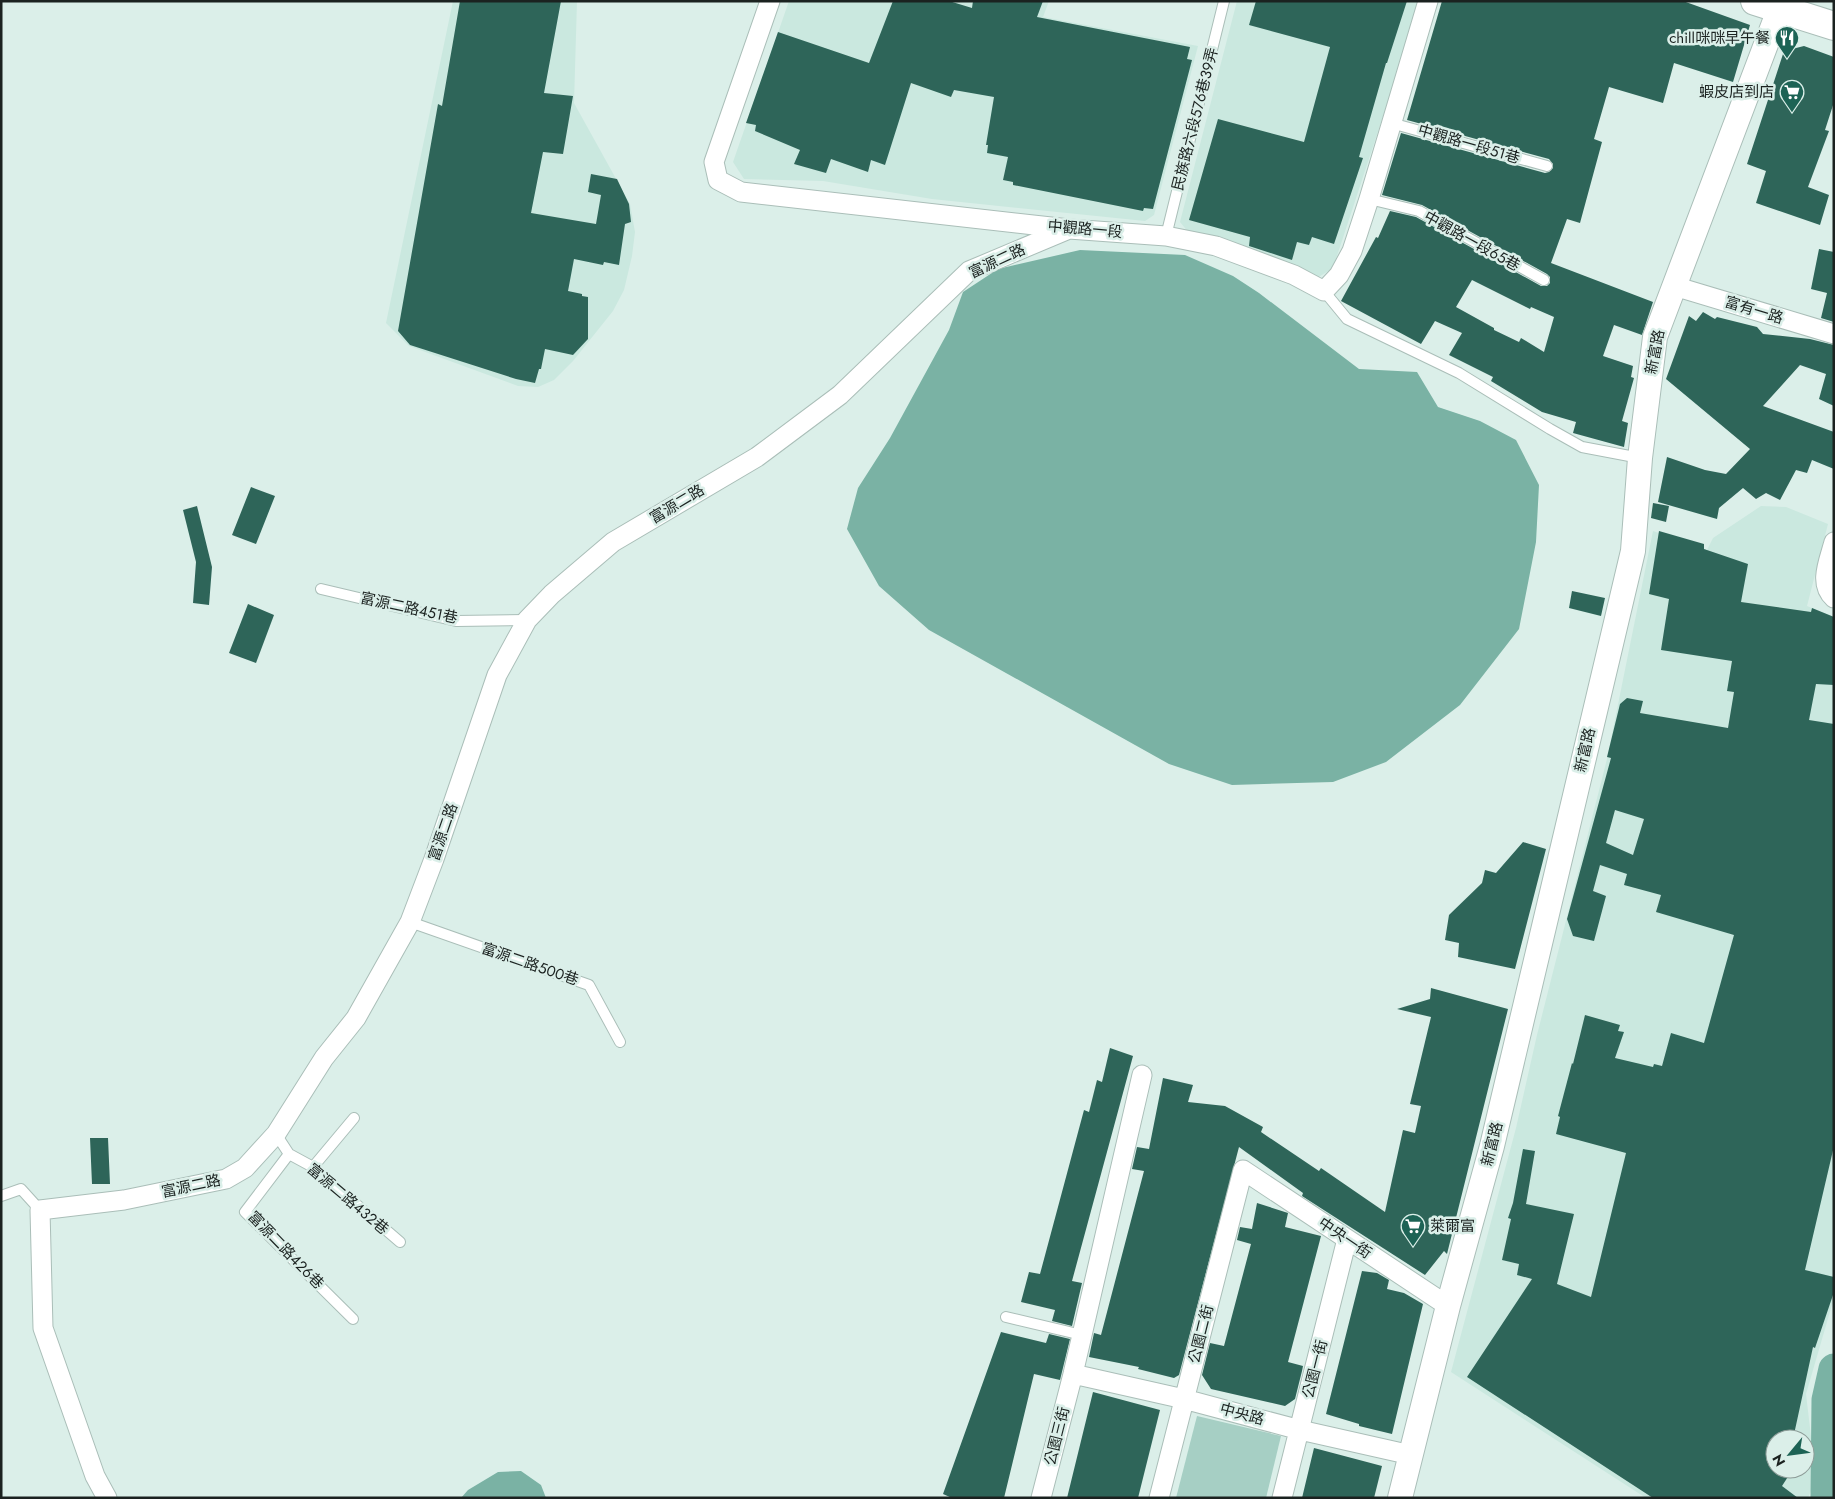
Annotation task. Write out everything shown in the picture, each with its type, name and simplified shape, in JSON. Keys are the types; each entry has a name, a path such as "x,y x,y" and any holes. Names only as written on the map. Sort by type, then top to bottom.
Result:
{"main road":[{"path":"1767,6 1834,26"}],"street":[{"name":"中觀路一段","path":"770,1 714,162 718,180 741,192 1069,229 1166,236 1216,246 1294,275 1324,291"},
{"path":"1324,291 1339,276 1352,251 1428,1"},
{"name":"新富路","path":"1400,1498 1448,1306 1494,1136 1632,550 1640,458 1655,338 1767,6"},
{"name":"富源二路","path":"40,1210 124,1200 226,1179 245,1168 276,1134 324,1058 356,1018 410,922 497,674 527,620 552,594 613,542 757,457 840,395 969,271 1069,229"},
{"name":"富有一路","path":"1674,286 1834,334"},
{"path":"1834,542 1824,579 1828,593 1834,598"},
{"name":"公園三街","path":"1042,1498 1073,1374 1142,1075"},
{"name":"中央一街","path":"1243,1170 1448,1306"},
{"name":"公園二街","path":"1159,1498 1243,1170"},
{"path":"40,1210 43,1328 95,1476 107,1498"},
{"name":"公園一街","path":"1282,1498 1347,1240"},
{"name":"中央路","path":"1073,1374 1184,1398 1300,1430 1411,1455"}],"lane":[{"name":"民族路六段576巷39弄","path":"1166,236 1224,1"},
{"name":"中觀路一段51巷","path":"1391,122 1547,166"},
{"name":"中觀路一段65巷","path":"1369,199 1419,211 1544,280"},
{"path":"1324,291 1346,319 1459,373 1582,447 1640,458"},
{"name":"富源二路451巷","path":"321,589 456,621 527,620"},
{"name":"富源二路500巷","path":"410,922 589,985 620,1042"},
{"path":"313,1166 354,1118"},
{"path":"276,1134 289,1154"},
{"name":"富源二路432巷","path":"289,1154 313,1166 400,1242"},
{"name":"富源二路426巷","path":"289,1154 245,1212 353,1319"},
{"path":"1,1196 21,1189 40,1210"},
{"path":"1006,1317 1082,1335"}],"shaded area":[{"path":"453,1 577,1 574,103 630,204 635,232 632,256 624,290 613,311 573,361 554,380 538,387 518,386 409,346 386,323"},
{"path":"789,1 1049,1 1043,17 1198,46 1154,215 1145,221 932,199 823,181 744,179 733,162"},
{"path":"1237,1 1421,1 1333,268 1317,278 1189,233 1180,222"},
{"path":"1080,250 1185,255 1233,276 1259,293 1359,369 1417,372 1438,407 1480,421 1516,440 1539,485 1536,542 1519,629 1460,705 1386,762 1333,782 1232,785 1169,764 929,630 879,586 847,529 858,488 890,438 949,330 963,292 998,269"},
{"path":"1761,506 1786,507 1828,524 1807,606 1834,617 1834,1298 1806,1394 1810,1429 1765,1429 1765,1479 1815,1479 1815,1470 1816,1479 1808,1498 1646,1498 1451,1372 1516,1128 1537,1035 1607,759 1653,531 1707,550 1713,538"},
{"path":"1197,1416 1281,1436 1266,1498 1176,1498"},
{"path":"521,1471 541,1485 546,1498 461,1498 468,1490 498,1472"}],"building":[{"path":"460,1 561,1 544,93 573,96 563,154 543,152 531,213 596,224 601,195 588,192 591,174 617,179 629,204 631,222 625,224 619,265 604,262 603,265 574,259 568,291 588,297 588,339 573,355 545,349 541,369 539,369 535,383 516,379 410,345 398,331 438,104 442,106"},
{"path":"893,1 949,1 972,8 973,1 1043,1 1037,17 1190,47 1187,59 1192,60 1153,209 1144,208 1143,211 1013,185 1013,182 1003,180 1008,157 987,153 988,145 986,145 994,97 954,90 951,97 911,83 885,165 871,160 868,172 831,159 826,173 794,164 800,150 755,131 756,125 746,123 778,32 869,63"},
{"path":"1256,1 1407,1 1386,63 1359,157 1363,158 1334,244 1312,237 1309,245 1297,242 1292,260 1249,246 1250,237 1189,220 1218,119 1304,142 1330,47 1249,25"},
{"path":"1442,1 1683,1 1750,25 1733,82 1674,63 1663,103 1609,87 1594,139 1602,142 1580,223 1567,219 1551,263 1653,302 1642,335 1614,325 1603,356 1633,366 1631,377 1634,378 1622,421 1628,423 1624,447 1573,433 1576,422 1542,412 1491,381 1493,377 1449,355 1462,333 1435,321 1421,344 1341,301 1376,237 1378,238 1390,211 1416,217 1541,286 1547,286 1550,283 1550,277 1547,274 1422,205 1382,195 1401,133 1545,173 1553,168 1553,164 1549,159 1407,120","holes":["1472,280 1530,309 1531,307 1554,317 1544,352 1521,338 1519,342 1494,330 1494,328 1456,307"]},
{"path":"1804,46 1834,57 1834,102 1825,130 1829,131 1808,187 1829,195 1820,225 1756,203 1766,171 1747,164 1784,51"},
{"path":"1819,249 1834,252 1834,322 1821,318 1827,293 1811,289"},
{"path":"1703,312 1715,319 1717,317 1757,327 1763,334 1810,339 1834,345 1834,406 1819,399 1826,374 1800,365 1763,406 1834,432 1834,469 1812,460 1807,473 1796,470 1780,500 1766,493 1756,499 1743,488 1719,508 1717,519 1658,502 1667,457 1705,470 1726,474 1750,449 1666,379 1689,316 1696,321"},
{"path":"251,487 275,496 256,544 232,535"},
{"path":"1653,503 1669,506 1666,522 1651,518"},
{"path":"197,506 212,567 209,605 193,603 196,562 183,510"},
{"path":"1659,531 1704,544 1704,549 1748,564 1741,602 1811,612 1812,608 1834,617 1834,685 1816,684 1809,720 1834,724 1834,1146 1805,1270 1834,1277 1834,1292 1815,1348 1813,1347 1795,1429 1765,1429 1765,1479 1787,1479 1782,1486 1798,1498 1653,1498 1467,1377 1532,1279 1517,1275 1519,1264 1502,1260 1511,1219 1508,1218 1513,1203 1523,1149 1535,1151 1526,1204 1574,1214 1557,1284 1591,1297 1626,1153 1556,1134 1560,1117 1558,1116 1585,1015 1620,1025 1618,1031 1624,1032 1615,1058 1653,1067 1654,1064 1662,1066 1671,1033 1704,1043 1734,935 1656,912 1661,895 1624,885 1627,874 1600,865 1593,891 1606,896 1594,941 1573,936 1567,919 1611,758 1607,757 1620,704 1627,698 1643,701 1640,713 1728,728 1734,692 1727,691 1732,661 1661,650 1669,599 1649,594","holes":["1615,810 1644,819 1633,855 1606,843"]},
{"path":"1572,591 1605,598 1601,616 1569,608"},
{"path":"248,604 274,615 256,663 229,653"},
{"path":"1523,842 1546,849 1515,969 1458,957 1459,943 1445,940 1449,915 1482,883 1485,870 1496,873"},
{"path":"1431,988 1508,1009 1447,1254 1444,1251 1425,1275 1302,1196 1303,1193 1239,1147 1179,1375 1174,1378 1138,1369 1139,1367 1089,1357 1094,1333 1101,1335 1144,1171 1132,1169 1137,1147 1149,1149 1163,1078 1193,1085 1188,1102 1225,1106 1263,1127 1261,1132 1319,1171 1321,1168 1385,1212 1403,1130 1415,1133 1421,1106 1410,1104 1431,1017 1397,1009 1430,999"},
{"path":"1110,1048 1133,1056 1072,1281 1082,1283 1072,1326 1052,1321 1055,1310 1021,1302 1029,1272 1040,1274 1084,1110 1089,1112 1097,1080 1102,1082"},
{"path":"90,1138 108,1138 110,1184 92,1184"},
{"path":"1257,1203 1288,1213 1285,1227 1321,1236 1288,1362 1303,1366 1302,1371 1295,1399 1285,1406 1211,1389 1202,1375 1210,1343 1224,1346 1251,1244 1237,1240 1240,1227 1252,1229"},
{"path":"1362,1271 1377,1273 1389,1280 1387,1289 1404,1293 1423,1304 1392,1434 1359,1426 1359,1424 1326,1414"},
{"path":"1001,1332 1046,1343 1049,1334 1070,1339 1060,1380 1034,1374 1004,1498 952,1498 943,1494"},
{"path":"1093,1392 1160,1410 1138,1498 1067,1498"},
{"path":"1314,1448 1382,1466 1374,1498 1302,1498"}],"waterway":[{"path":"1826,1498 1827,1400 1834,1369"}],"place":[{"name":"chill咪咪早午餐","path":"1787,59"},
{"name":"蝦皮店到店","path":"1792,113"},
{"name":"萊爾富","path":"1413,1247"}]}
